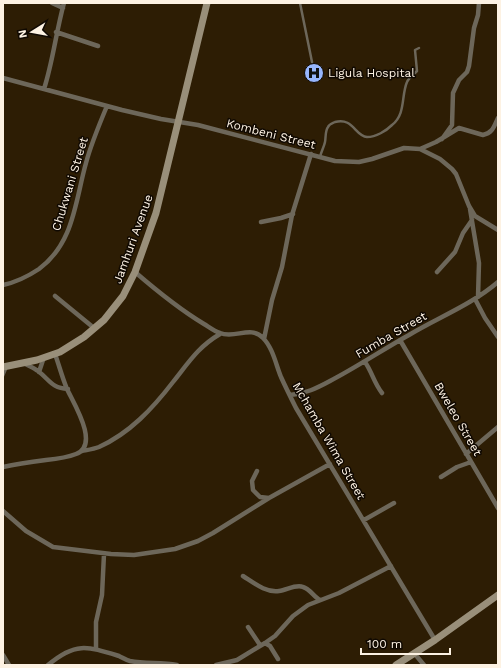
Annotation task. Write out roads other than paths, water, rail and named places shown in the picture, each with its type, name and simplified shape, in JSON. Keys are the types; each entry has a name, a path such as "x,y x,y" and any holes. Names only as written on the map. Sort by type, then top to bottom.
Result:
{"street":[{"path":"44,89 50,69 56,32 63,5 52,3"},
{"name":"Jamhuri Avenue","path":"5,367 55,354 84,337 104,320 123,296 135,272 156,213 207,3"},
{"path":"442,139 452,125 453,93 459,80 467,72 469,66 479,3"},
{"path":"56,32 98,46"},
{"name":"Kombeni Street","path":"3,78 107,106 198,126 335,161 359,162 404,148 420,149 440,159 452,169 456,174 475,216 498,230"},
{"name":"Chukwani Street","path":"3,284 17,282 28,277 51,258 63,242 69,229 86,164 107,106"},
{"path":"420,149 442,139 459,128 487,135 492,131 498,118"},
{"path":"135,272 178,307 220,334 229,335 248,332 257,333 264,339 272,300 282,267 293,214 311,154"},
{"path":"470,207 479,263 476,298 482,313 498,336"},
{"path":"261,222 293,214"},
{"path":"437,272 455,252 463,233 472,220"},
{"name":"Fumba Street","path":"290,395 304,393 365,362 430,323 463,307 489,290 498,282"},
{"path":"55,296 94,328"},
{"path":"3,467 66,457 99,447 132,426 147,414 204,344 220,334"},
{"name":"Mchamba Wima Street","path":"264,339 290,395 435,640"},
{"name":"Bweleo Street","path":"400,340 498,508"},
{"path":"55,354 86,432 85,445 82,452"},
{"path":"39,372 44,357"},
{"path":"365,362 382,393"},
{"path":"24,363 39,372 50,384 57,388 68,389"},
{"path":"466,454 498,427"},
{"path":"441,477 457,467 471,462"},
{"path":"3,511 26,531 53,547 104,554 134,555 175,549 198,541 269,498 330,464"},
{"path":"257,471 252,481 253,490 260,497 269,498"},
{"path":"364,520 394,503"},
{"path":"96,649 96,622 102,595 104,554"},
{"path":"216,665 229,663 265,643 302,609 339,593 391,566"},
{"path":"243,576 267,590 278,591 296,586 303,587 320,600"},
{"path":"396,665 435,640 498,595"},
{"path":"248,628 260,646"},
{"path":"270,639 270,646"},
{"path":"265,643 270,646 278,660"},
{"path":"48,665 56,658 74,649 82,647 96,649 128,660 177,665"},
{"path":"414,653 424,665"},
{"path":"3,655 9,665"}],"lane":[{"path":"300,3 312,62"},
{"path":"320,157 327,130 331,124 340,121 351,124 361,134 368,137 382,132 393,125 398,119 403,104 407,82 417,71 416,50 419,48"},
{"path":"3,376 5,367"}],"place":[{"name":"Ligula Hospital","path":"314,73"}]}
